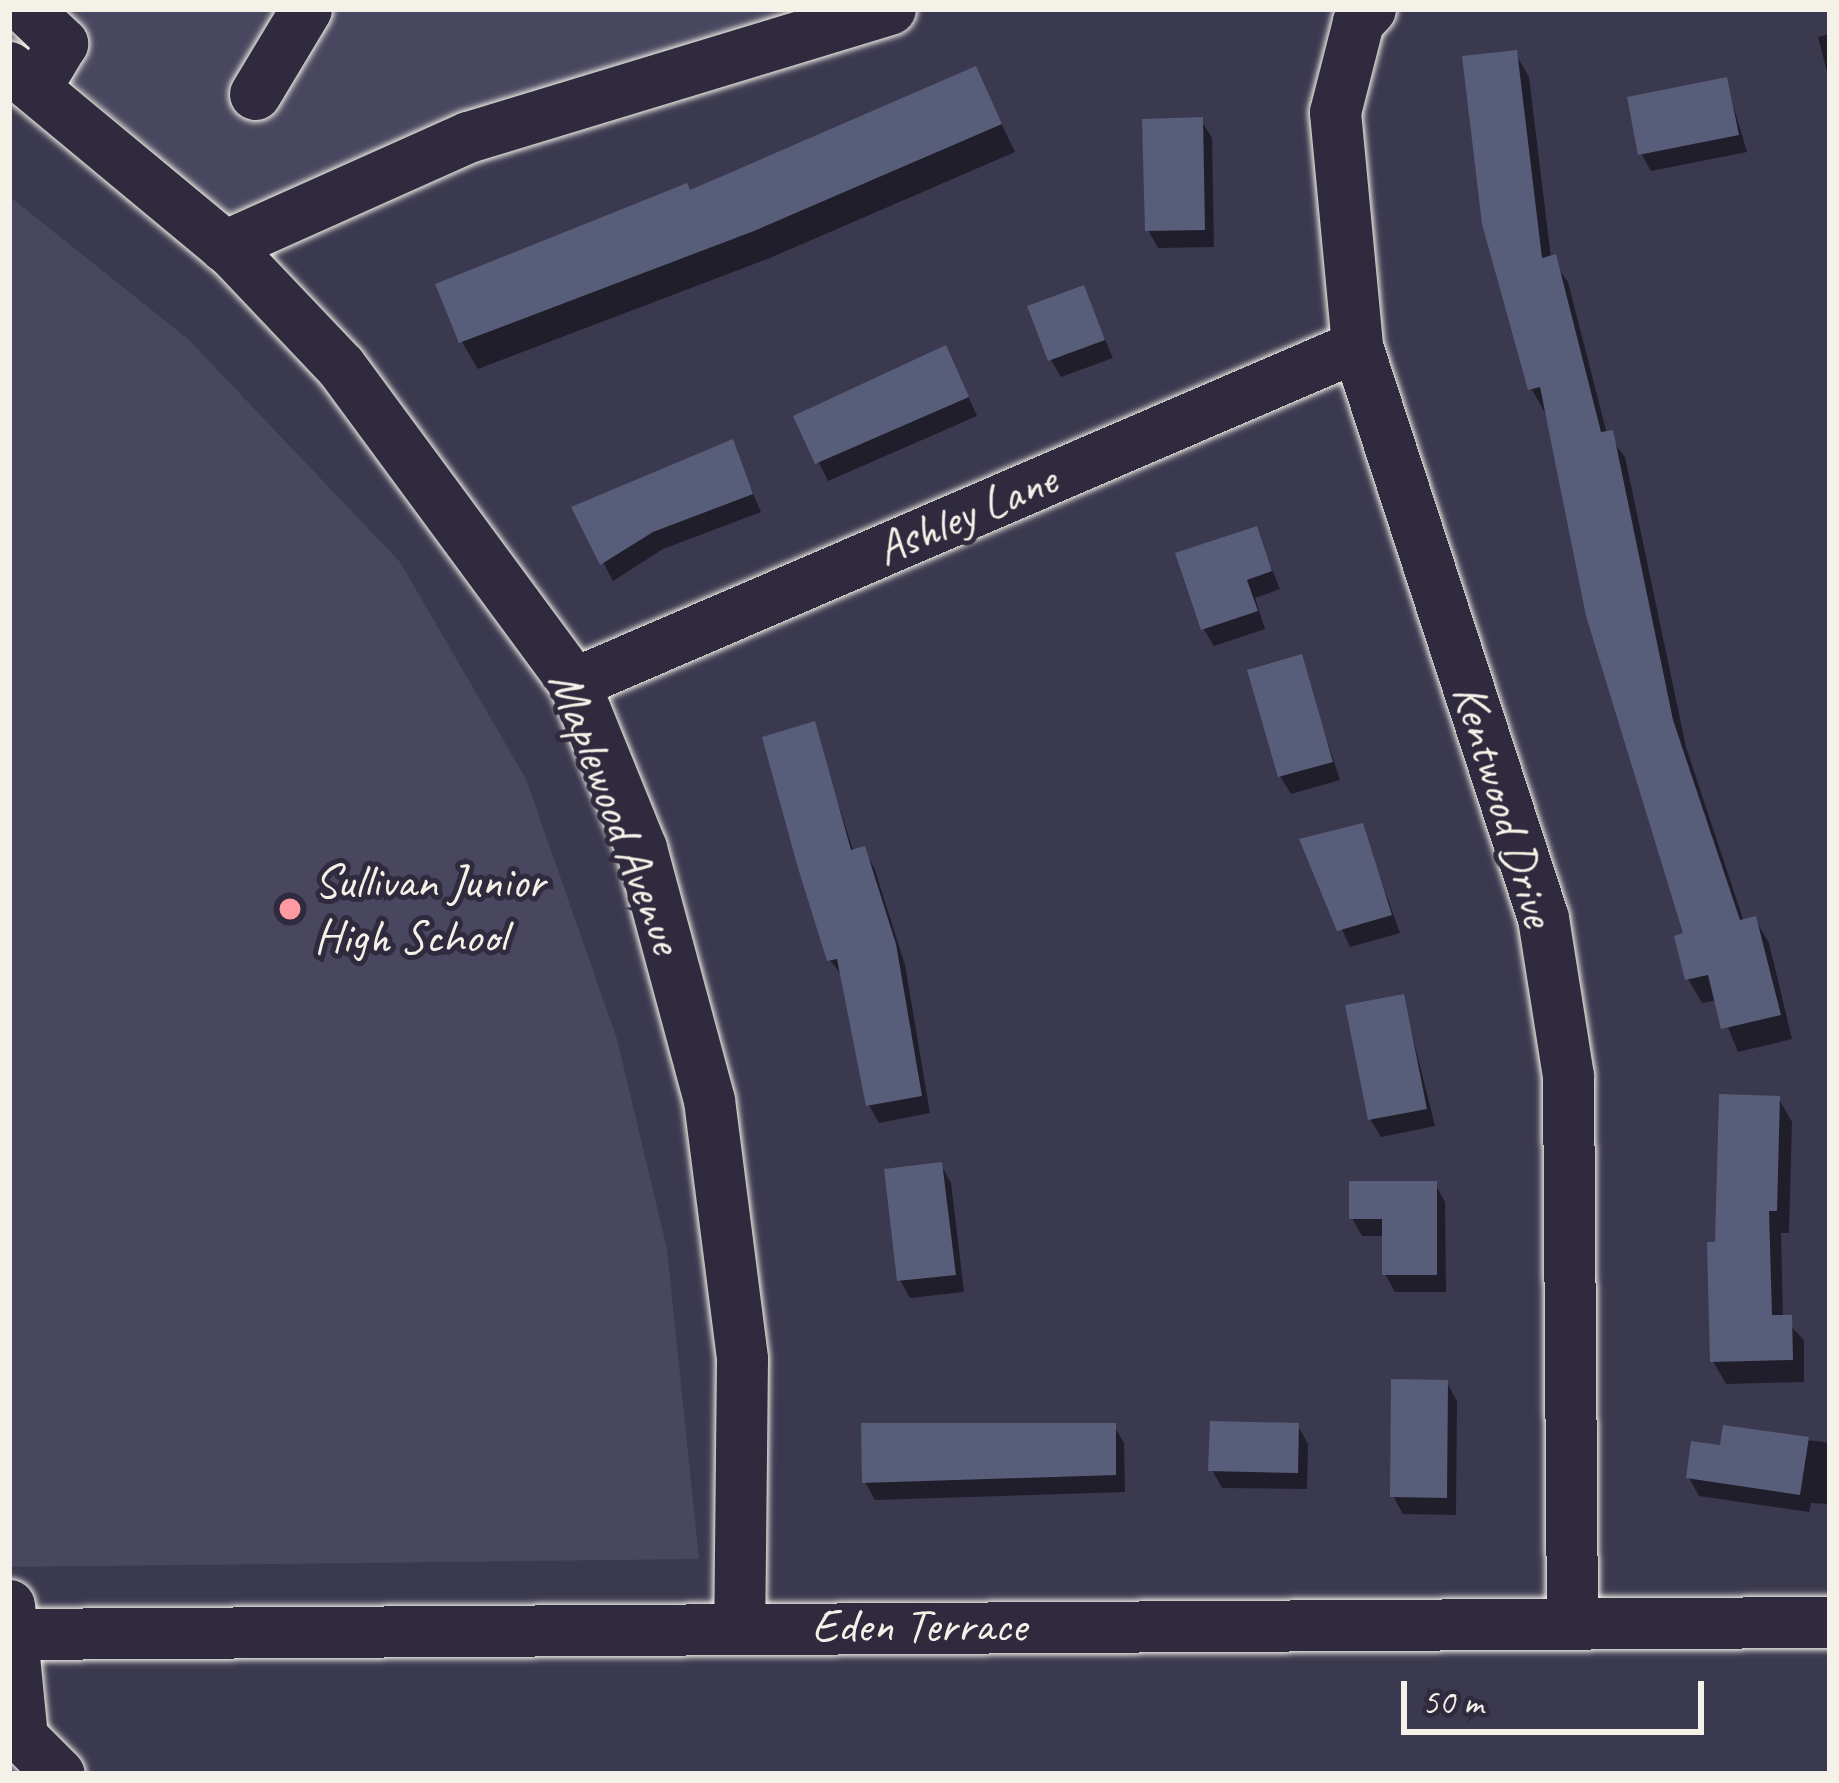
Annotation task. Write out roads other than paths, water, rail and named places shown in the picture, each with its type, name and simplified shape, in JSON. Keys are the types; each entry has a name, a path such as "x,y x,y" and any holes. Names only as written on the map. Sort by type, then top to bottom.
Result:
{"street":[{"path":"22,78 62,43 26,9"},
{"path":"255,94 306,9"},
{"path":"224,246 468,137 890,9"},
{"name":"Kentwood Drive","path":"1370,9 1358,22 1335,112 1357,346 1543,918 1568,1076 1572,1623"},
{"name":"Maplewood Avenue","path":"22,78 224,246 341,367 423,468 574,682 641,848 709,1100 742,1359 739,1627"},
{"name":"Ashley Lane","path":"574,682 1357,346"},
{"name":"Eden Terrace","path":"10,1624 739,1627 1830,1622"},
{"path":"10,1624 22,1737 58,1774"}],"place":[{"name":"Sullivan Junior High School","path":"290,909"}]}
